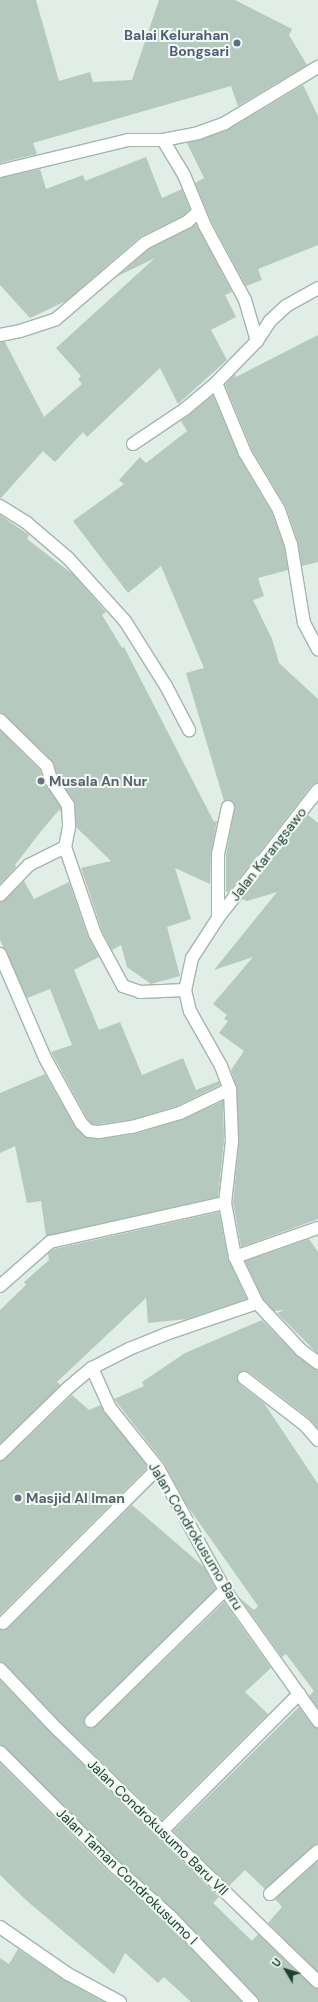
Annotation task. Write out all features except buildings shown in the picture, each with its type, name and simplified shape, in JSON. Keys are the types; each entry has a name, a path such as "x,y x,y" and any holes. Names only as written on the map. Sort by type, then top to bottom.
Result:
{"street":[{"path":"0,171 128,140 163,140 198,134 225,123 318,67"},
{"path":"163,140 184,175 198,212 245,300 257,341"},
{"path":"0,335 27,329 56,319 145,243 187,222 198,212"},
{"path":"134,444 185,409 216,383 257,341 270,321 286,306 318,288"},
{"path":"216,383 246,454 279,510 291,544 304,623 318,649"},
{"path":"0,506 27,523 63,554 125,621 166,686 189,730"},
{"path":"0,720 47,766 51,780 68,805 69,827 65,847 95,934 123,986 140,992 185,990 190,1011 221,1066 230,1089 232,1141 225,1203 235,1257 257,1303 301,1350 318,1363"},
{"name":"Jalan Karangsawo","path":"185,990 192,958 218,918 318,790"},
{"path":"218,918 218,854 228,808"},
{"path":"0,894 29,865 65,847"},
{"path":"0,954 45,1058 81,1123 89,1131 99,1132 132,1127 180,1114 230,1089"},
{"path":"0,1286 50,1242 225,1203"},
{"path":"235,1257 318,1228"},
{"path":"0,1454 69,1387 92,1368 128,1349 166,1334 257,1303"},
{"name":"Jalan Condrokusumo Baru","path":"92,1368 110,1408 158,1468 225,1590 318,1721"},
{"path":"244,1378 305,1425 318,1440"},
{"path":"3,1623 158,1468"},
{"path":"91,1721 225,1590"},
{"name":"Jalan Condrokusumo Baru VII","path":"0,1670 57,1730 318,1982"},
{"path":"162,1831 299,1694"},
{"name":"Jalan Taman Condrokusumo I","path":"0,1752 114,1866 170,1916 252,2002"},
{"path":"270,1894 318,1851"},
{"path":"0,1927 68,1974 120,2002"}],"place":[{"name":"Balai Kelurahan Bongsari","path":"237,43"},
{"name":"Musala An Nur","path":"41,781"},
{"name":"Masjid Al Iman","path":"18,1498"}]}
